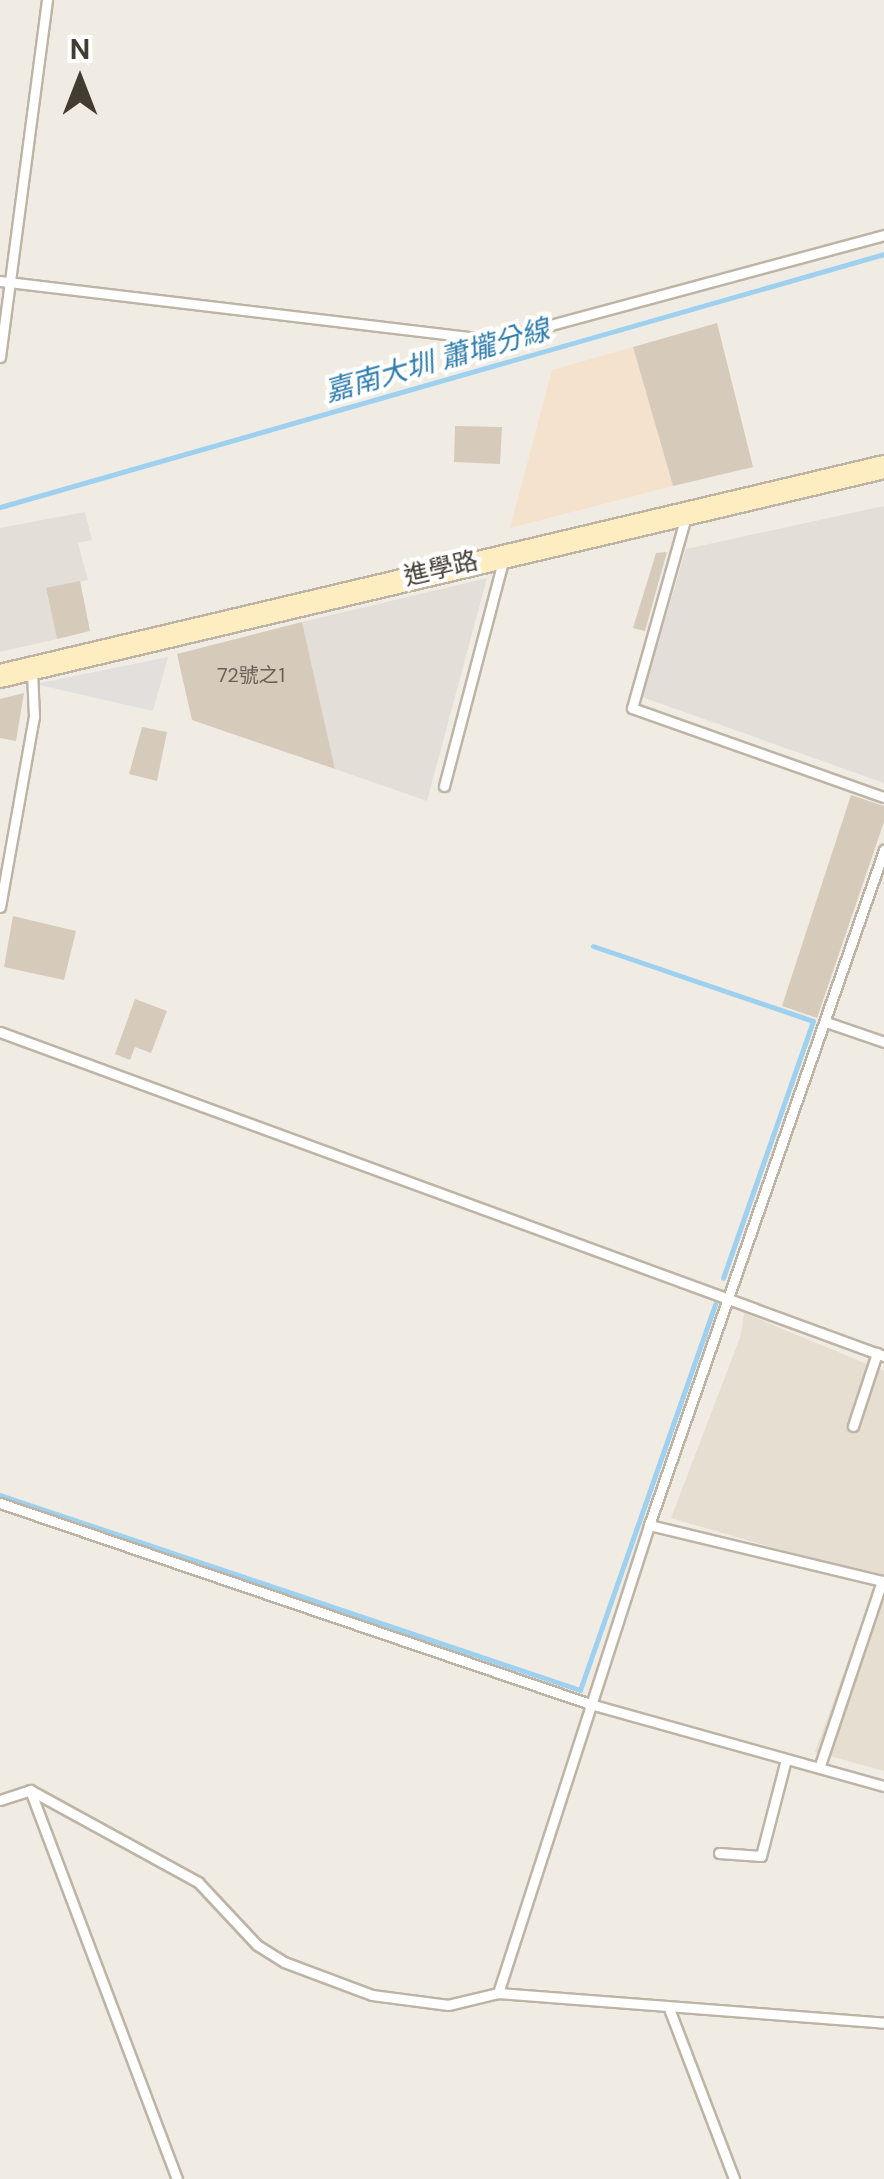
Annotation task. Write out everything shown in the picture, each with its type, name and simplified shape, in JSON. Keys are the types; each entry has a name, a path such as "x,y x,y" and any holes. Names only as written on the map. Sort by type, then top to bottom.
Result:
{"main road":[{"name":"進學路","path":"0,676 884,467"}],"lane":[{"path":"0,357 47,0"},
{"path":"0,280 495,340 884,235"},
{"path":"688,511 632,708 884,797"},
{"path":"444,786 505,554"},
{"path":"0,907 34,717 32,668"},
{"path":"498,1994 648,1525 884,850"},
{"path":"826,1022 884,1042"},
{"path":"0,1032 730,1295 881,1355 853,1426"},
{"path":"0,1503 590,1704 884,1786"},
{"path":"648,1525 882,1581 819,1768"},
{"path":"719,1853 761,1856 786,1759"},
{"path":"30,1790 177,2179"},
{"path":"0,1800 30,1790 198,1882 257,1944 284,1962 372,1995 419,2004 498,1994 670,2011 884,2024"},
{"path":"670,2011 734,2179"}],"shaded area":[{"path":"633,347 673,486 510,528 552,370"},
{"path":"884,506 884,783 642,697 686,549"},
{"path":"85,512 92,540 78,543 88,580 46,589 57,639 0,652 0,528"},
{"path":"487,578 427,801 335,769 302,622"},
{"path":"168,657 153,711 35,684"},
{"path":"744,1313 884,1371 884,1771 815,1752 878,1578 671,1518 741,1335"}],"building":[{"path":"717,323 753,467 673,486 633,347"},
{"path":"455,426 502,427 500,464 454,462"},
{"path":"667,552 645,631 633,628 656,553"},
{"path":"80,581 90,631 57,639 46,588"},
{"path":"302,622 335,769 192,720 177,654"},
{"path":"24,693 16,741 0,738 0,699"},
{"path":"142,727 167,732 157,781 129,774"},
{"path":"851,795 884,806 884,822 817,1018 782,1006"},
{"path":"13,916 76,931 64,980 4,967"},
{"path":"135,999 167,1011 151,1053 135,1047 130,1060 115,1054"}],"waterway":[{"name":"嘉南大圳 蕭壠分線","path":"0,507 884,254"},
{"path":"593,946 813,1021 723,1278"},
{"path":"0,1495 580,1690 715,1304"}]}
